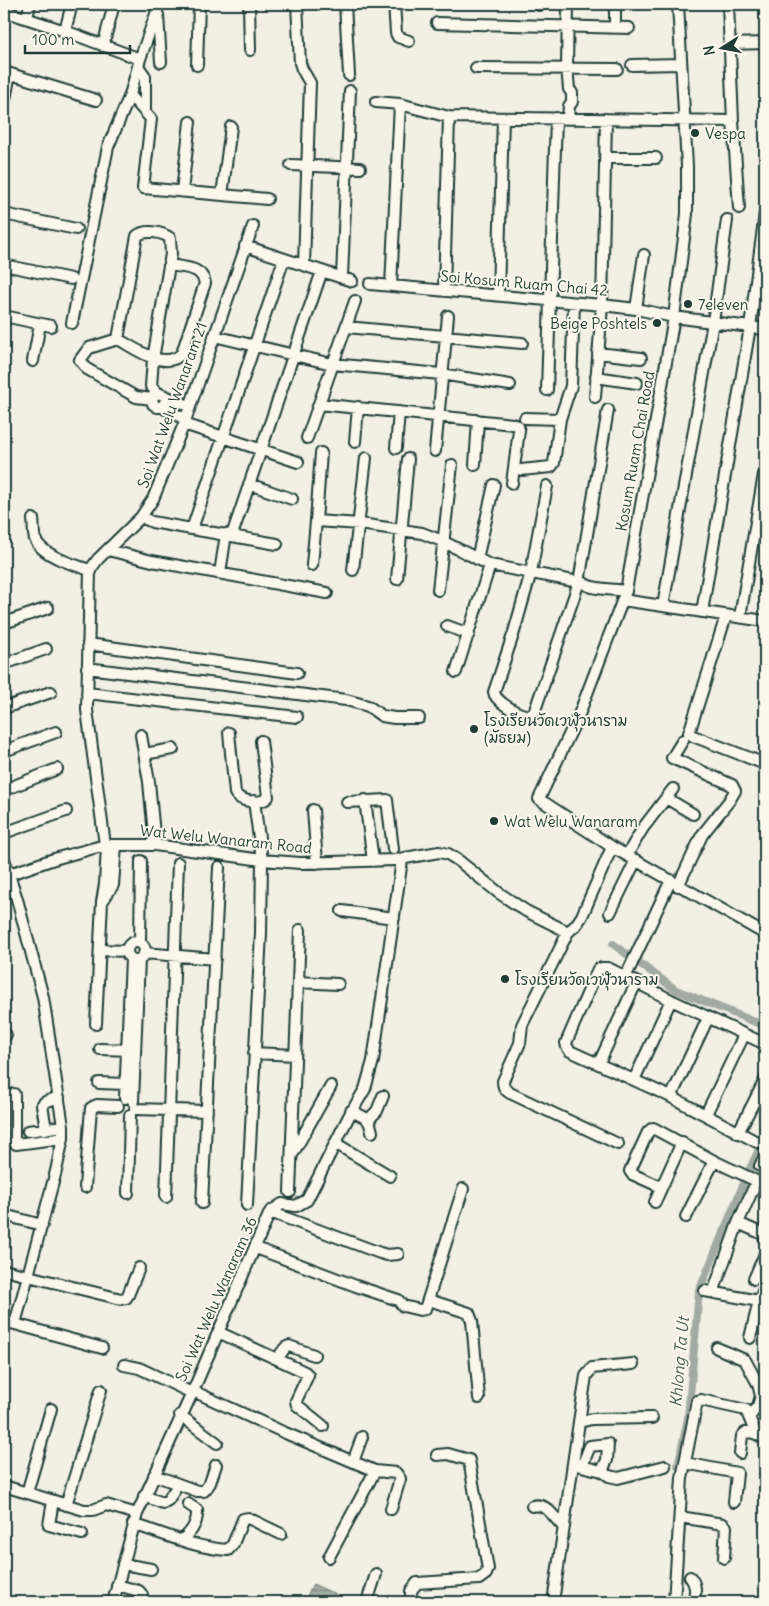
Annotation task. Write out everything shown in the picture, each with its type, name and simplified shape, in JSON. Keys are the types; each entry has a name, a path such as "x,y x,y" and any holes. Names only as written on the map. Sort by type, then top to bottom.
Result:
{"street":[{"path":"27,18 30,4"},
{"path":"65,31 72,4"},
{"path":"103,46 114,4"},
{"path":"197,64 199,4"},
{"path":"249,4 250,50"},
{"path":"297,4 300,63 310,83 304,265"},
{"path":"345,4 349,75"},
{"path":"394,4 396,33 398,37 409,41"},
{"path":"568,4 568,67 569,89 572,93 568,117"},
{"path":"615,4 615,28"},
{"name":"Kosum Ruam Chai Road","path":"612,847 539,799 580,712 624,595 674,317 687,214 687,166 678,4"},
{"path":"728,4 739,208"},
{"path":"158,7 161,62"},
{"path":"72,324 108,147 130,95 158,7"},
{"path":"4,11 65,31 139,62 145,76 145,112"},
{"path":"437,23 629,28"},
{"path":"730,44 765,43"},
{"path":"632,65 681,64"},
{"path":"476,68 617,68"},
{"path":"4,104 7,73 96,100"},
{"path":"245,246 347,279 347,168 350,91"},
{"path":"130,95 151,119 143,188 267,199"},
{"path":"376,102 400,104 449,116 733,121"},
{"path":"391,286 400,104"},
{"path":"444,290 449,116"},
{"path":"498,295 503,118"},
{"path":"547,390 556,118"},
{"path":"594,397 602,305 606,119"},
{"path":"182,191 190,122"},
{"path":"222,195 231,127"},
{"path":"606,158 656,158"},
{"path":"291,165 360,168"},
{"path":"702,612 750,327 765,213"},
{"path":"4,214 76,229"},
{"path":"663,606 713,322 727,220"},
{"name":"Soi Wat Welu Wanaram 21","path":"90,570 98,559 141,517 153,499 185,422 253,226"},
{"path":"118,339 137,236 144,232 166,235 170,238 170,265 153,359 151,386 159,399 185,422 298,462"},
{"path":"636,309 644,255"},
{"path":"192,529 284,259"},
{"path":"4,265 71,279"},
{"path":"170,265 197,270 203,275 205,283 182,353 178,358 173,360 153,359 118,339 89,348 80,360 83,365 136,396 189,406"},
{"path":"220,573 229,535 261,450 322,271"},
{"name":"Soi Kosum Ruam Chai 42","path":"370,284 602,305 765,330"},
{"path":"307,438 355,301"},
{"path":"521,470 551,467 554,463 560,419 571,386 574,303"},
{"path":"4,316 51,326"},
{"path":"435,451 448,316"},
{"path":"34,361 40,324"},
{"path":"346,327 522,342"},
{"path":"214,336 332,364 441,374 510,385"},
{"path":"598,354 641,358"},
{"path":"596,377 637,383"},
{"path":"319,404 438,415 518,426 512,483"},
{"path":"355,442 358,408"},
{"path":"547,486 531,572 494,692 498,702 525,715 534,713 581,582 608,410"},
{"path":"396,448 399,412"},
{"path":"525,418 560,419"},
{"path":"475,465 478,420"},
{"path":"312,565 321,453"},
{"path":"353,570 360,524 366,458"},
{"path":"396,579 408,459"},
{"path":"438,590 452,465"},
{"path":"740,617 764,474"},
{"path":"249,484 292,499"},
{"path":"477,559 494,485"},
{"path":"141,517 152,522 277,544"},
{"path":"33,519 35,539 41,546 63,562 90,570 87,668 88,729 109,845 102,902 96,1024"},
{"path":"316,521 360,524 422,533 490,565 581,582 589,580 603,583 605,587 624,595 663,606 765,621"},
{"path":"108,550 327,593"},
{"path":"456,672 490,565"},
{"path":"4,623 48,608"},
{"path":"726,616 689,732 693,736 765,764"},
{"path":"447,626 469,634"},
{"path":"88,644 297,673"},
{"path":"4,664 46,649"},
{"path":"87,668 346,700 368,706 382,716 419,718"},
{"path":"4,708 51,692"},
{"path":"87,693 296,717"},
{"path":"4,751 56,732"},
{"path":"229,732 235,793 242,799 262,801 268,797 261,741"},
{"path":"141,735 155,844"},
{"path":"625,978 633,959 674,883 702,836 729,801 734,791 732,785 672,758 682,740"},
{"path":"144,754 173,749"},
{"path":"4,790 57,769"},
{"path":"610,913 648,821 673,789"},
{"path":"666,798 693,814"},
{"path":"365,800 373,861"},
{"path":"347,802 387,800 393,849"},
{"path":"247,1205 261,934 262,860 254,801"},
{"path":"313,810 317,863"},
{"path":"4,833 66,811"},
{"name":"Wat Welu Wanaram Road","path":"6,875 54,859 109,845 155,844 262,860 317,863 402,860 432,853 448,854 526,911 568,932"},
{"path":"618,1144 504,1090 503,1085 503,1081 520,1043 522,1025 568,932 582,916 612,847 765,934"},
{"path":"4,859 6,875 17,899 43,997 63,1126 63,1138 42,1225 15,1324"},
{"name":"Soi Wat Welu Wanaram 36","path":"112,1602 133,1524 144,1496 256,1248 270,1212 282,1204 296,1206 307,1200 352,1111 366,1089 371,1074 402,860"},
{"path":"135,955 144,947 140,943 141,861"},
{"path":"166,1197 178,863"},
{"path":"202,1203 219,867"},
{"path":"342,910 394,918"},
{"path":"290,1192 300,930"},
{"path":"128,1193 128,1106 135,955 131,943 140,943"},
{"path":"100,950 135,955 215,959"},
{"path":"757,1142 706,1114 570,1051 566,1042 598,969 608,968 625,978 765,1044"},
{"path":"298,982 338,984"},
{"path":"599,1063 636,983"},
{"path":"634,1080 671,1000"},
{"path":"671,1097 708,1018"},
{"path":"706,1114 744,1035"},
{"path":"100,1049 131,1050"},
{"path":"128,1106 125,1084 131,1050"},
{"path":"254,1053 295,1055"},
{"path":"738,1133 765,1080"},
{"path":"99,1083 125,1084"},
{"path":"291,1157 332,1086"},
{"path":"14,1094 13,1134 16,1144 63,1138"},
{"path":"368,1120 377,1111 383,1096"},
{"path":"46,1129 42,1105 45,1102 59,1098"},
{"path":"85,1187 92,1108 97,1105 207,1111"},
{"path":"352,1111 368,1120 372,1132"},
{"path":"28,1131 63,1126"},
{"path":"661,1187 632,1174 630,1168 648,1132 653,1128 743,1175 754,1185 765,1185"},
{"path":"655,1202 682,1142"},
{"path":"335,1143 390,1176"},
{"path":"760,1166 765,1156"},
{"path":"686,1217 714,1161"},
{"path":"754,1185 710,1289 759,1301"},
{"path":"256,1248 398,1300 403,1306 420,1310 425,1309 463,1189"},
{"path":"270,1212 380,1253 387,1255 398,1254"},
{"path":"4,1215 42,1225"},
{"path":"738,1223 765,1235"},
{"path":"754,1279 765,1254"},
{"path":"4,1270 121,1300 128,1295 139,1268"},
{"path":"750,1338 759,1301 765,1286"},
{"path":"429,1300 470,1313 479,1398"},
{"path":"4,1321 102,1348"},
{"path":"218,1332 306,1372 308,1375 296,1401 297,1405 323,1426"},
{"path":"277,1359 285,1348 289,1346 314,1355"},
{"path":"717,1348 745,1360 758,1384 761,1396 758,1406 749,1417"},
{"path":"553,1602 564,1527 577,1465 579,1422 586,1376 592,1368 633,1364"},
{"path":"124,1365 139,1368 375,1471 396,1473 400,1479 391,1509"},
{"path":"66,1505 86,1445 101,1390"},
{"path":"674,1602 682,1478 697,1401 702,1400 746,1410 755,1432 765,1439"},
{"path":"27,1493 51,1409"},
{"path":"180,1416 217,1443"},
{"path":"579,1422 652,1418"},
{"path":"740,1453 742,1436 745,1433 755,1432"},
{"path":"353,1462 362,1437"},
{"path":"577,1465 590,1446 608,1444 607,1460 602,1471"},
{"path":"410,1602 411,1591 417,1583 479,1579 486,1574 488,1569 469,1460 448,1454 437,1456"},
{"path":"685,1463 737,1473 734,1502"},
{"path":"154,1475 197,1491 204,1491 210,1483 216,1464"},
{"path":"577,1465 602,1471 609,1476 618,1478 665,1466"},
{"path":"329,1557 375,1471"},
{"path":"4,1486 84,1510 93,1510 106,1504 137,1514"},
{"path":"144,1496 163,1503 168,1500 174,1491"},
{"path":"53,1501 48,1525 82,1534"},
{"path":"182,1540 191,1532 198,1517 197,1510 188,1504"},
{"path":"532,1506 546,1507 564,1527"},
{"path":"680,1517 723,1524 726,1527 724,1558"},
{"path":"133,1524 182,1540 228,1550 233,1544 243,1519 248,1518 281,1534"},
{"path":"123,1564 151,1569"},
{"path":"367,1602 376,1574"},
{"path":"690,1577 694,1582 695,1588 694,1602"},
{"path":"117,1585 139,1591 142,1595 140,1602"}],"shaded area":[{"path":"313,1584 335,1594 336,1602 304,1602"}],"waterway":[{"path":"613,944 676,990 765,1026"},
{"name":"Khlong Ta Ut","path":"678,1466 688,1418 699,1291 765,1137"},
{"name":"Khlong Ta Ut","path":"677,1478 678,1466"}],"place":[{"name":"Vespa","path":"695,133"},
{"name":"7eleven","path":"688,304"},
{"name":"Beige Poshtels","path":"657,323"},
{"name":"โรงเรียนวัดเวฬุวนาราม (มัธยม)","path":"474,729"},
{"name":"Wat Welu Wanaram","path":"494,821"},
{"name":"โรงเรียนวัดเวฬุวนาราม","path":"505,979"}]}
